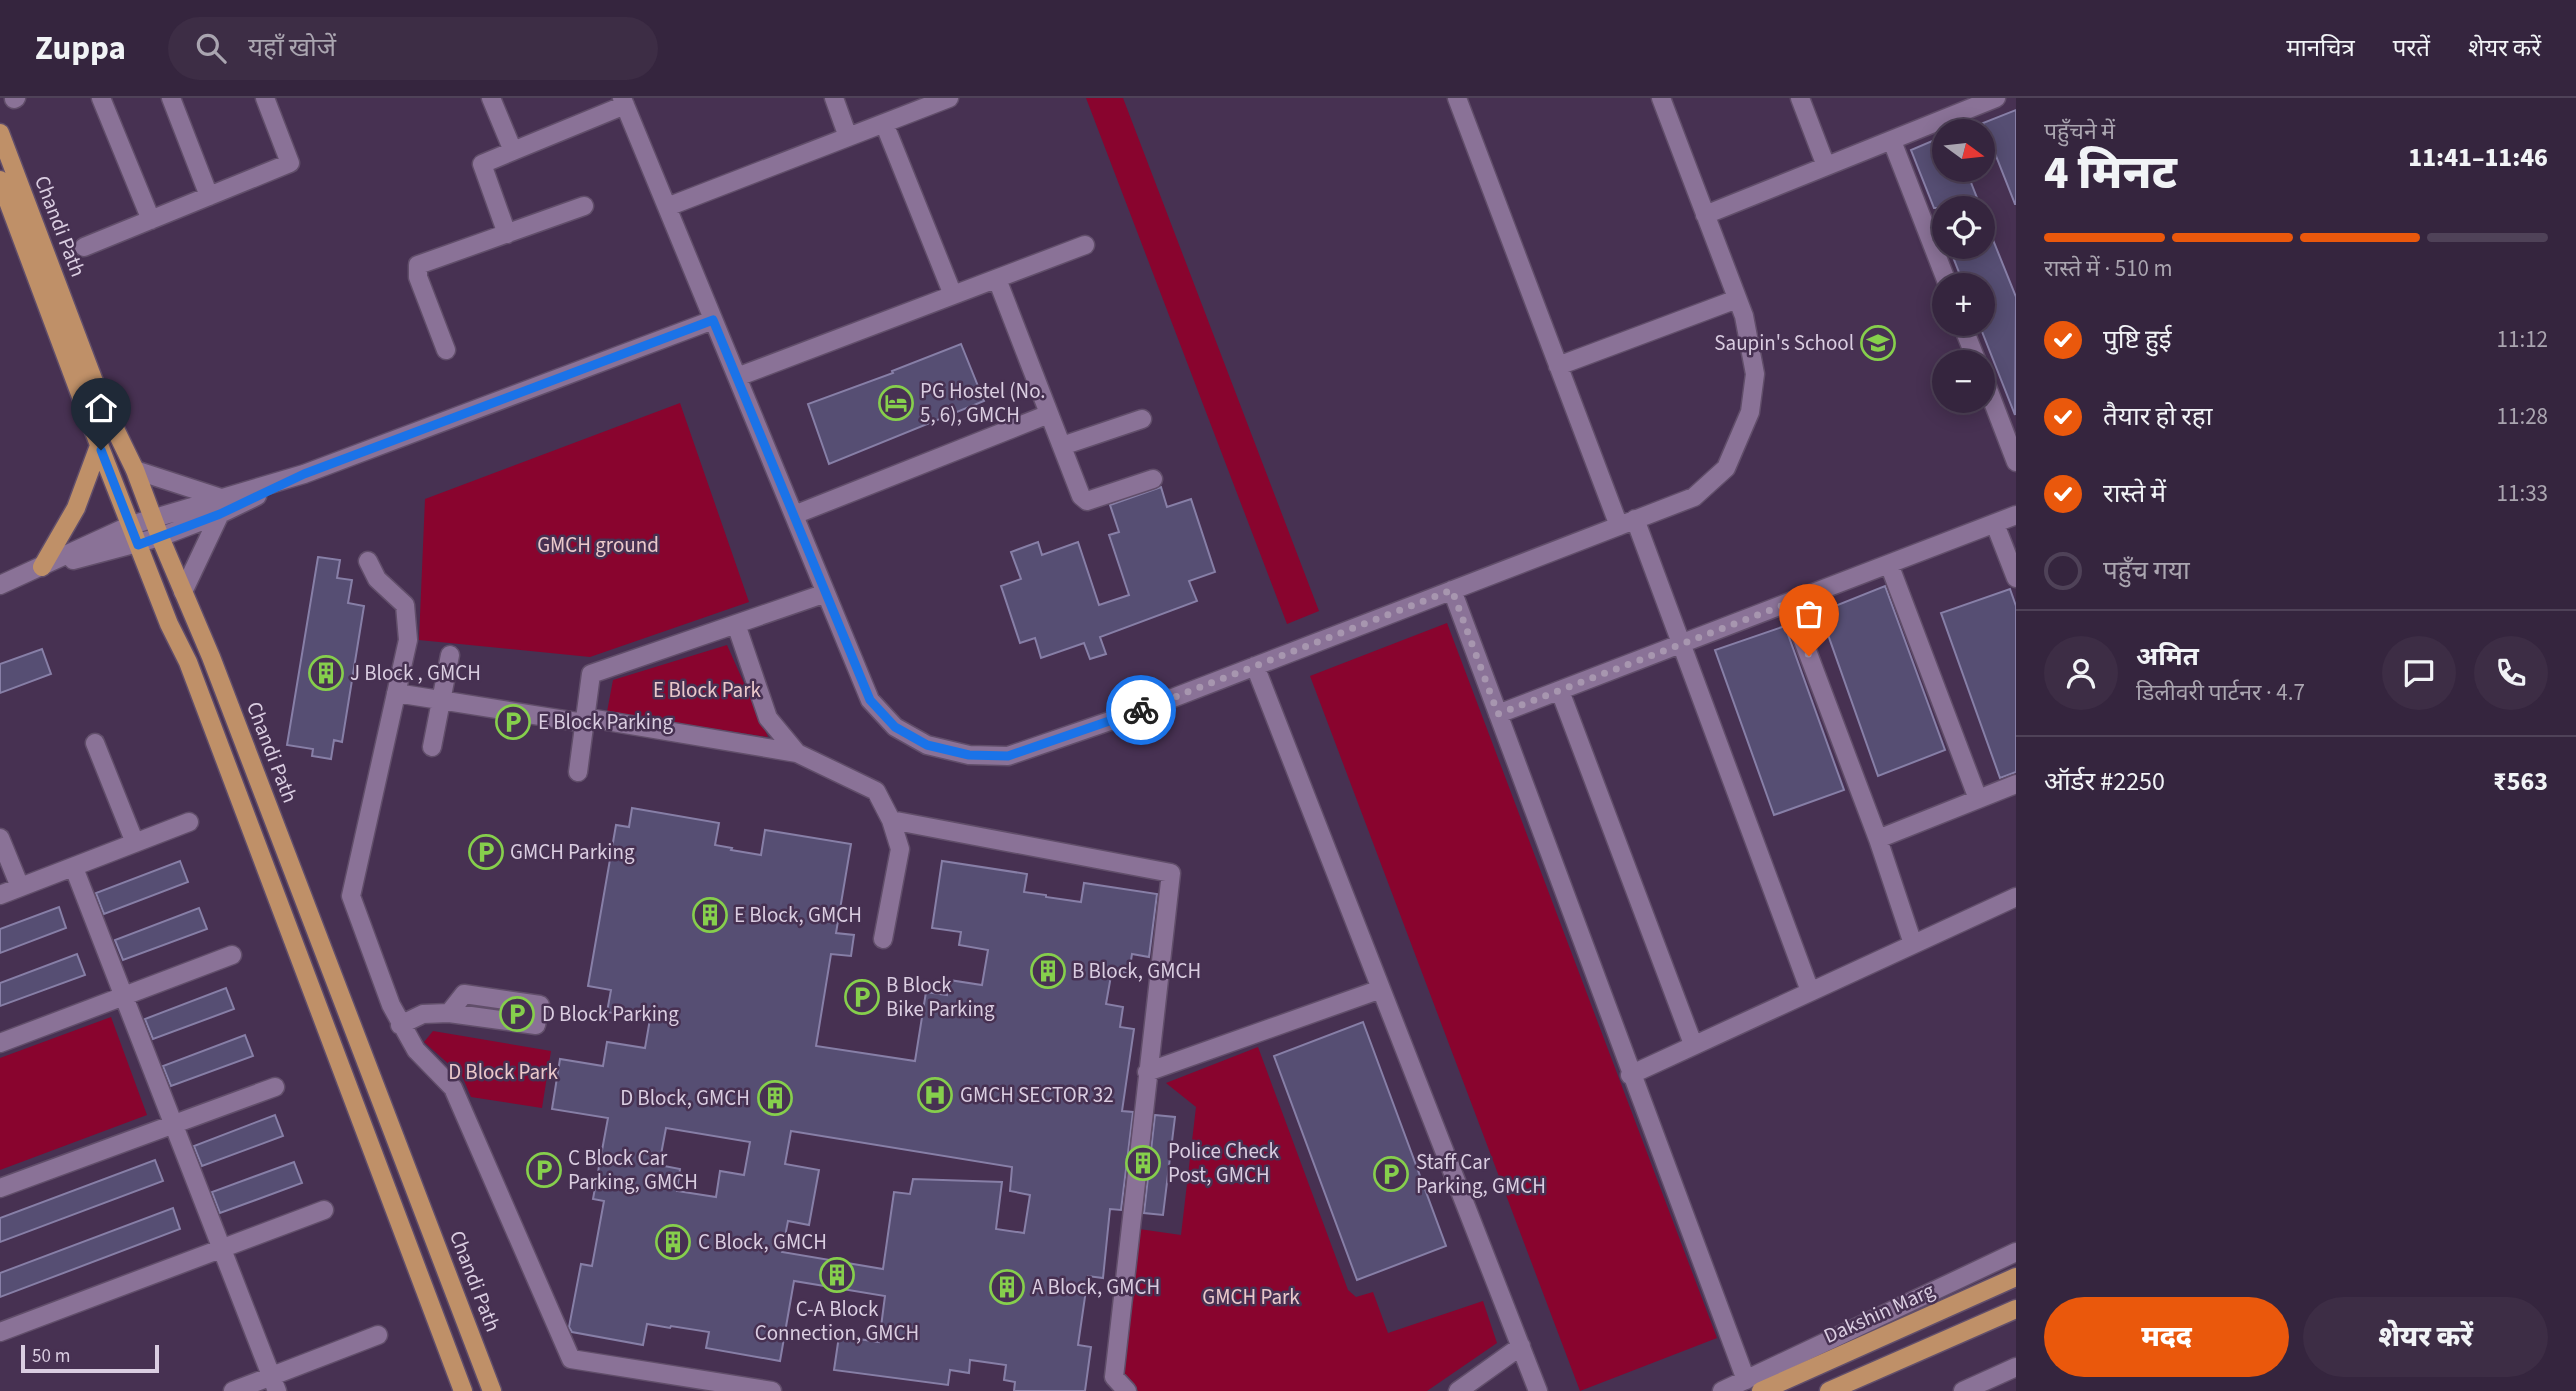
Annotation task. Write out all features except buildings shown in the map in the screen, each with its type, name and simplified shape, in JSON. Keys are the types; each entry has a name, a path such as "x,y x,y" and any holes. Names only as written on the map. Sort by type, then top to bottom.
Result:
{"main road":[{"name":"Chandi Path","path":"0,133 101,400 135,470 152,518 221,682 492,1391"},
{"name":"Chandi Path","path":"0,180 99,446 169,624 188,662 463,1391"},
{"path":"42,567 76,508 99,446"},
{"name":"Dakshin Marg","path":"1760,1391 2016,1277"},
{"path":"1829,1391 2016,1309"}],"street":[{"path":"101,98 151,220"},
{"path":"171,98 209,196"},
{"path":"84,247 290,163 265,98"},
{"path":"491,98 513,151"},
{"path":"834,98 848,137"},
{"path":"667,207 949,98"},
{"path":"1457,98 1558,366 1681,644 1810,991"},
{"path":"507,234 482,164 624,101 870,700 895,727 927,745 969,755 1008,756 1139,711 1694,497 1726,468 1750,412 1755,374 1744,316 1661,98"},
{"path":"1800,98 1826,166"},
{"path":"1705,215 1892,141 1970,103 1996,98"},
{"path":"884,123 953,295"},
{"path":"1892,141 1943,273"},
{"path":"446,350 418,277 418,265 584,206"},
{"path":"737,377 1085,245"},
{"path":"997,279 1081,496 1087,501 1153,480"},
{"path":"1558,366 1737,299"},
{"path":"42,567 138,545 160,537 220,506 713,320"},
{"path":"1995,407 2016,462"},
{"path":"794,515 1049,414"},
{"path":"1062,446 1142,419"},
{"path":"135,470 220,506"},
{"path":"0,585 131,524 220,506"},
{"path":"183,592 220,506"},
{"path":"1498,714 2016,515"},
{"path":"1995,524 2016,578"},
{"path":"368,561 377,579 405,605 408,640 351,896 390,1005 416,1050 453,1088 571,1359 772,1391"},
{"path":"1889,564 1978,799"},
{"path":"1452,590 1745,1380"},
{"path":"579,772 591,674 825,593"},
{"path":"1789,603 1878,839 1913,944"},
{"path":"736,624 768,718 797,753"},
{"path":"432,747 450,655"},
{"path":"1255,666 1538,1391"},
{"path":"1560,691 1693,1044"},
{"path":"396,693 583,723 595,719 797,753 876,791 891,820 900,849 883,939"},
{"path":"95,743 135,843"},
{"path":"1878,839 2016,784"},
{"path":"891,820 1171,873 1114,1377 1127,1391"},
{"path":"0,895 189,822"},
{"path":"0,838 20,887"},
{"path":"74,868 274,1384"},
{"path":"1630,1075 2016,897"},
{"path":"0,1043 232,956"},
{"path":"1147,1072 1381,989"},
{"path":"400,1025 423,1014 449,1013"},
{"path":"0,1188 275,1087"},
{"path":"0,1332 324,1210"},
{"path":"1722,1391 2016,1252"},
{"path":"233,1391 274,1384 378,1335"},
{"path":"1458,1391 1521,1346"},
{"path":"1963,1391 2016,1367"}],"green space":[{"path":"1086,98 1123,98 1319,611 1287,624"},
{"name":"GMCH ground","path":"680,403 749,602 590,657 419,640 425,499"},
{"path":"1447,623 1717,1338 1580,1391 1310,676"},
{"name":"E Block Park","path":"727,645 768,737 607,712 613,680"},
{"path":"111,1017 147,1115 0,1170 0,1058"},
{"name":"D Block Park","path":"433,1031 551,1051 542,1108 471,1097 462,1076 424,1042"},
{"name":"GMCH Park","path":"1258,1047 1348,1290 1356,1297 1373,1292 1388,1333 1483,1301 1497,1343 1427,1391 1138,1391 1121,1373 1139,1229 1181,1235 1196,1107 1166,1083"}],"way so far":[{"path":"1141,710 1452,590 1498,714 1789,603 1809,656"}],"place":[{"name":"Saupin's School","path":"1878,343"},
{"name":"PG Hostel (No. 5, 6), GMCH","path":"896,403"},
{"name":"J Block , GMCH","path":"326,673"},
{"name":"E Block Parking","path":"513,722"},
{"name":"GMCH Parking","path":"486,852"},
{"name":"E Block, GMCH","path":"710,915"},
{"name":"B Block, GMCH","path":"1048,971"},
{"name":"B Block Bike Parking","path":"862,997"},
{"name":"D Block Parking","path":"517,1014"},
{"name":"GMCH SECTOR 32","path":"935,1095"},
{"name":"D Block, GMCH","path":"775,1098"},
{"name":"Police Check Post, GMCH","path":"1143,1163"},
{"name":"C Block Car Parking, GMCH","path":"544,1170"},
{"name":"Staff Car Parking, GMCH","path":"1391,1174"},
{"name":"C Block, GMCH","path":"673,1242"},
{"name":"C-A Block Connection, GMCH","path":"837,1275"},
{"name":"A Block, GMCH","path":"1007,1287"}],"route":[{"path":"101,450 138,545 220,514 304,474 713,320 870,700 895,727 927,745 969,755 1008,756 1141,710"}]}
